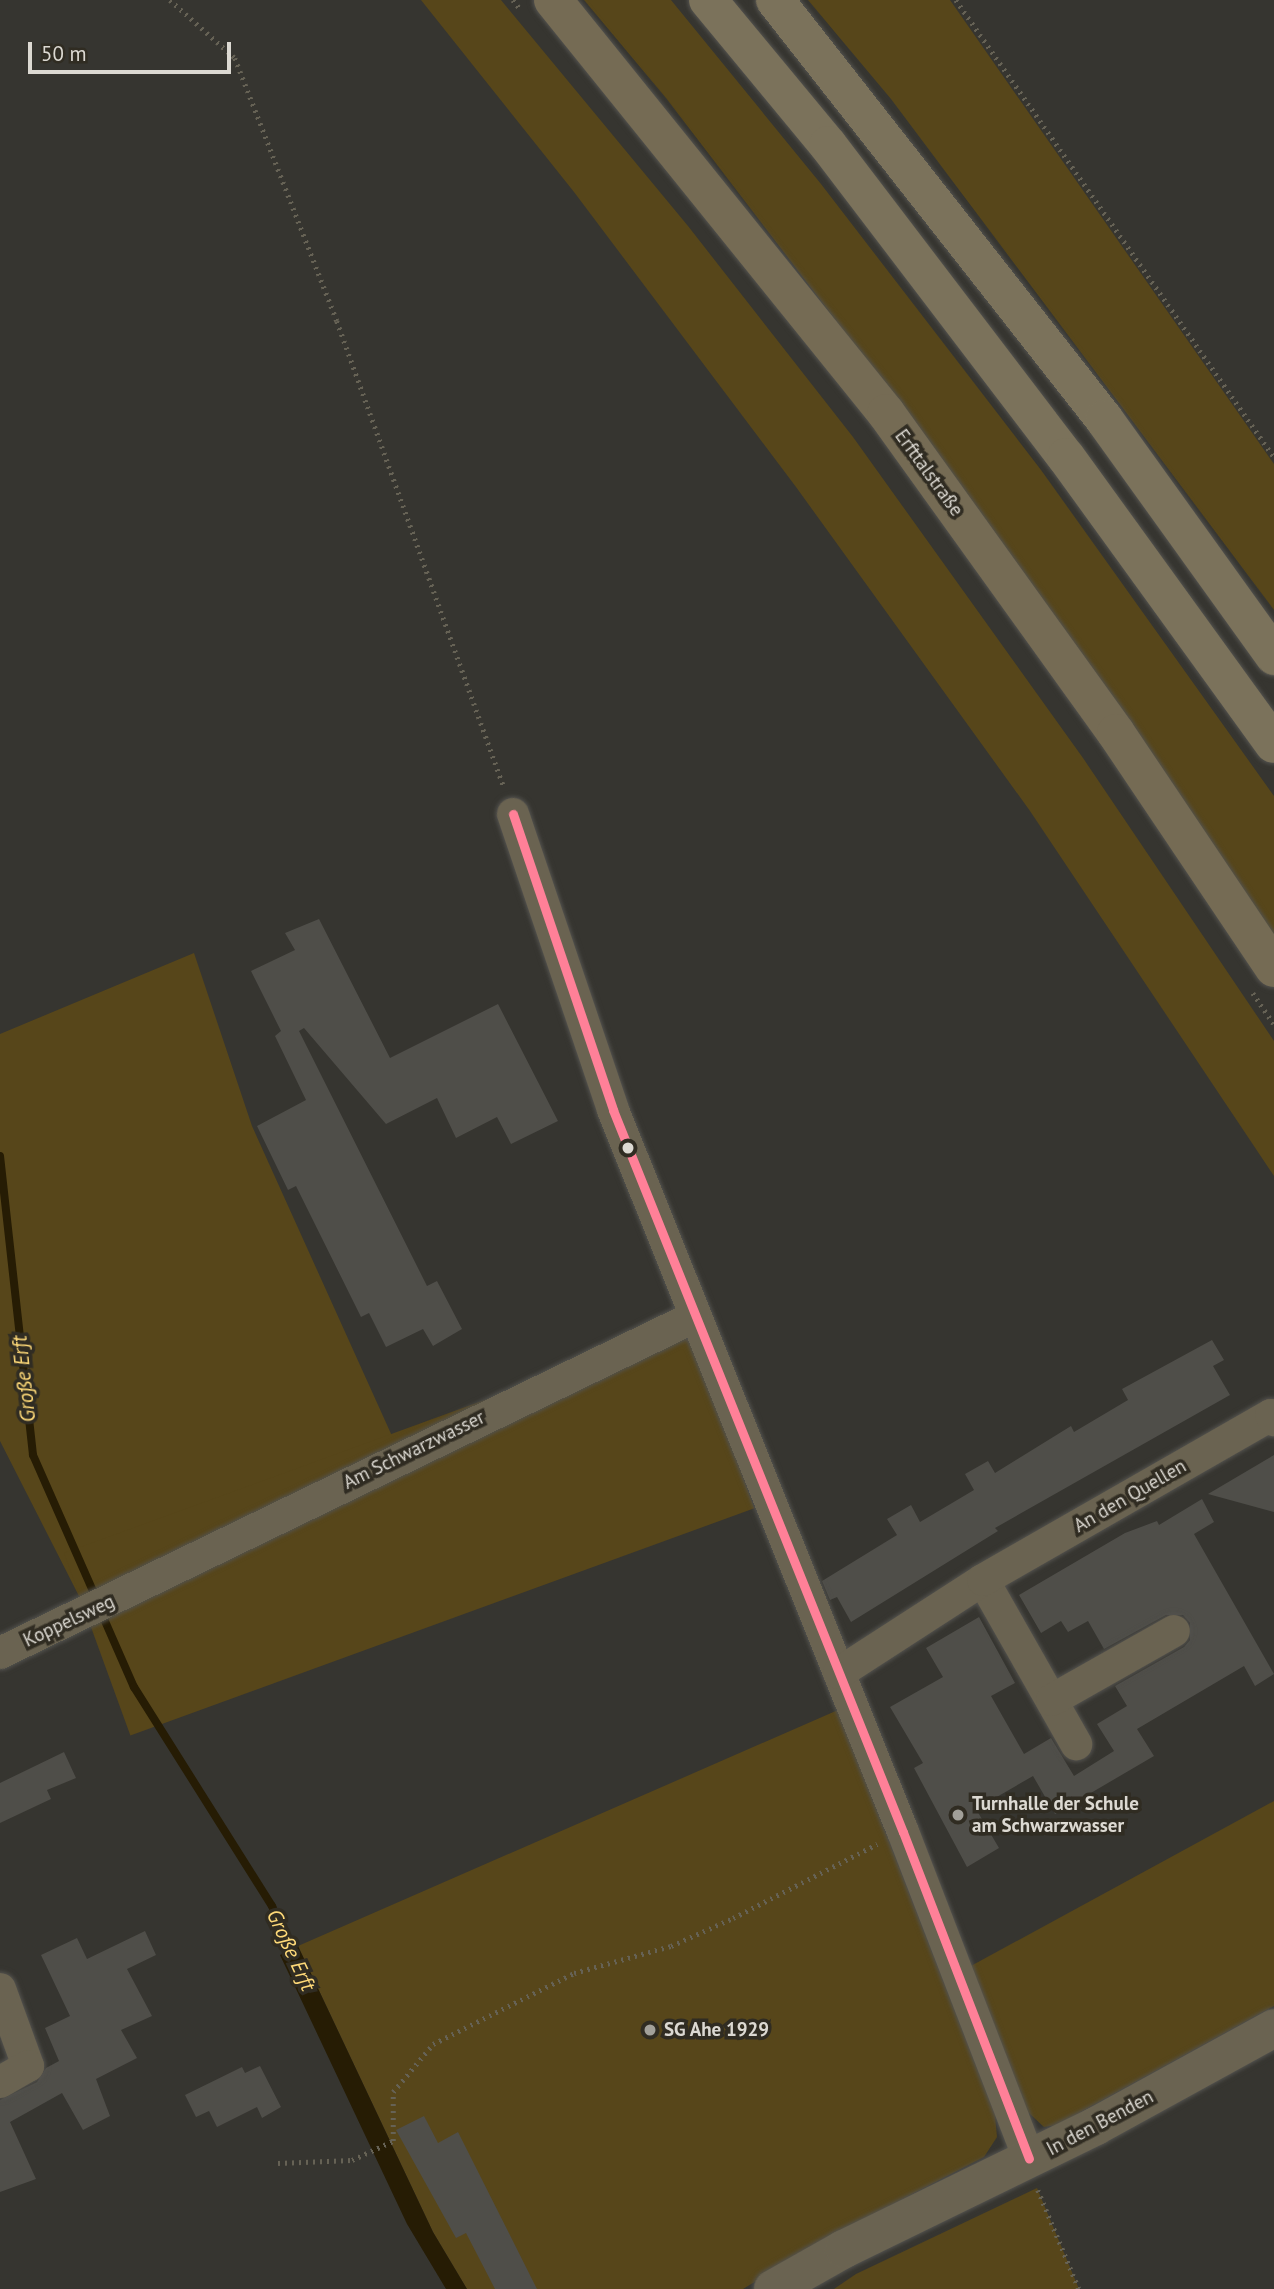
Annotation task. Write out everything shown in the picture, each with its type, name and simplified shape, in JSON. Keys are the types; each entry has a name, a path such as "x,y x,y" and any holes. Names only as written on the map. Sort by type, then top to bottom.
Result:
{"highway":[{"path":"708,0 828,145 1066,457 1274,744"},
{"path":"775,0 1104,419 1274,656"}],"main road":[{"name":"Erfttalstraße","path":"542,11 886,413 1116,733 1263,979"}],"street":[{"path":"513,814 613,1110 903,1832 1029,2159"},
{"name":"Am Schwarzwasser","path":"137,1588 406,1453 694,1317"},
{"name":"An den Quellen","path":"839,1673 983,1580 1271,1415 1274,1420"},
{"path":"983,1580 1076,1744"},
{"name":"Koppelsweg","path":"0,1653 137,1588"},
{"path":"1052,1700 1174,1631"},
{"path":"0,1989 28,2066 0,2082"},
{"name":"In den Benden","path":"774,2289 844,2249 1029,2159 1274,2028"}],"path":[{"path":"170,0 235,58 337,321 513,814"},
{"path":"513,0 542,11"},
{"path":"956,0 1274,457"},
{"path":"1263,979 1274,1024"},
{"path":"278,2163 352,2160 393,2141 393,2092 433,2044 574,1973 671,1946 733,1919 903,1832"},
{"path":"1029,2159 1030,2179 1079,2289"}],"shaded area":[{"path":"421,0 501,0 688,226 853,437 1083,758 1274,1041 1274,1176 1030,811 796,487 574,192"},
{"path":"584,0 671,0 821,184 1041,470 1274,796 1274,939 902,407 666,98"},
{"path":"808,0 950,0 1274,464 1274,610 891,99"},
{"path":"194,953 252,1126 397,1447 80,1598 0,1441 0,1034"},
{"path":"688,1326 754,1508 130,1735 64,1553"},
{"name":"SG Ahe 1929","path":"838,1710 995,2115 997,2137 984,2157 829,2237 743,2289 467,2289 433,2232 298,1946"},
{"path":"1274,1801 1274,2006 1057,2125 1044,2127 1018,2103 969,1967"},
{"path":"1037,2188 1079,2289 834,2289 856,2274"}],"water":[{"path":"298,1946 433,2232 467,2289 446,2289 407,2224 280,1955"}],"building":[{"path":"319,919 390,1058 498,1004 558,1121 511,1144 497,1117 456,1138 437,1098 386,1124 304,1028 299,1031 427,1286 437,1281 462,1329 433,1346 423,1329 386,1347 369,1313 361,1317 296,1186 288,1190 257,1126 306,1100 275,1036 281,1031 251,971 295,950 285,933"},
{"path":"1212,1340 1224,1360 1213,1366 1230,1395 995,1528 998,1531 851,1622 837,1597 830,1600 822,1581 897,1535 887,1519 911,1505 920,1522 974,1490 965,1474 988,1461 995,1473 1071,1426 1074,1432 1128,1400 1122,1389"},
{"path":"1274,1455 1274,1512 1208,1494"},
{"path":"1202,1499 1214,1522 1194,1534 1274,1674 1255,1686 1244,1666 1137,1729 1154,1756 1055,1814 1033,1776 976,1809 999,1848 967,1867 914,1768 923,1763 890,1707 943,1677 926,1648 979,1617 1015,1683 991,1696 1024,1754 1051,1738 1074,1776 1114,1751 1097,1724 1127,1706 1115,1686 1184,1647 1190,1640 1190,1623 1183,1615 1166,1615 1104,1649 1088,1621 1068,1632 1061,1621 1041,1633 1019,1595 1125,1533 1157,1521 1159,1525"},
{"path":"64,1752 76,1778 47,1790 51,1799 0,1823 0,1783"},
{"path":"145,1931 156,1955 127,1969 152,2016 121,2030 137,2058 96,2079 110,2116 83,2130 62,2093 10,2122 36,2179 0,2192 0,2100 37,2082 46,2068 59,2061 45,2028 70,2016 41,1955 77,1938 87,1959"},
{"path":"260,2066 281,2107 262,2118 257,2107 217,2127 209,2111 196,2117 185,2095 242,2067 245,2073"},
{"path":"424,2116 438,2143 458,2132 537,2289 495,2289 466,2233 456,2238 396,2130"}],"waterway":[{"name":"Große Erft","path":"0,1156 33,1455 97,1600"},
{"name":"Große Erft","path":"101,1612 134,1687 272,1906 294,1958"}],"transit line":[{"path":"513,814 613,1110 903,1832 1029,2159"}],"place":[{"name":"Turnhalle der Schule am Schwarzwasser","path":"958,1815"},
{"name":"SG Ahe 1929","path":"650,2030"}]}
